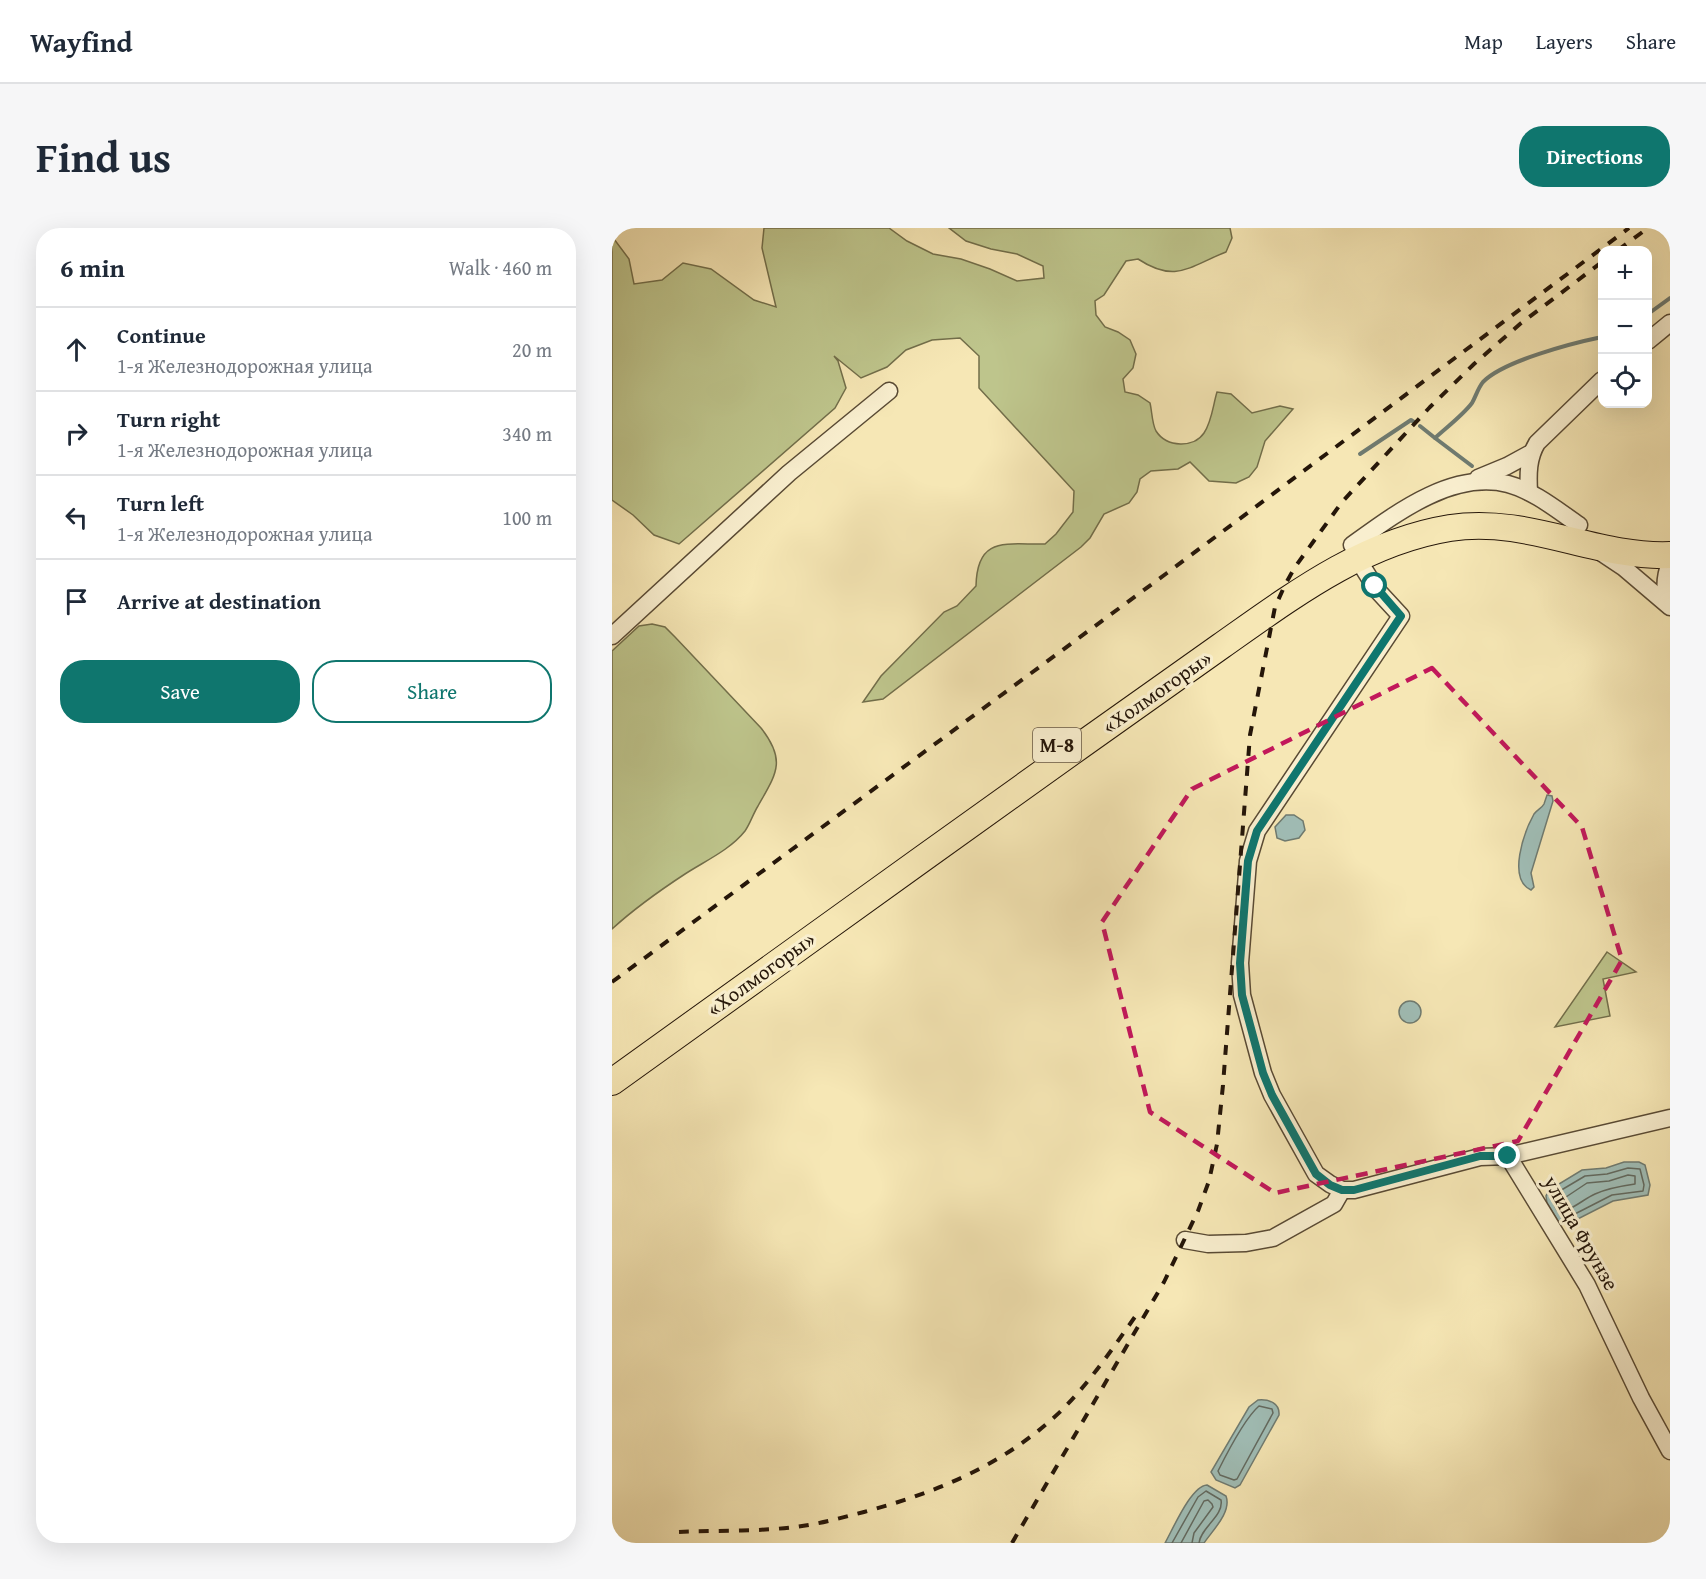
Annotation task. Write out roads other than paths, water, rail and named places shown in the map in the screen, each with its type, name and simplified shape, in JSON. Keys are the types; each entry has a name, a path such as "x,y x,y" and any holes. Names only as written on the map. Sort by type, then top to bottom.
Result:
{"highway":[{"name":"«Холмогоры»","path":"612,1082 885,884 1275,607 1354,552 1401,525 1478,512 1521,513 1584,534 1620,552 1670,555"},
{"name":"«Холмогоры»","path":"1584,534 1670,541"},
{"name":"«Холмогоры»","path":"612,1064 847,892 1147,680 1307,570 1354,552"}],"street":[{"path":"1652,337 1670,323"},
{"path":"1529,492 1528,473 1532,453 1537,443 1598,384"},
{"path":"612,636 789,473 889,391"},
{"path":"1508,1156 1480,1156 1354,1190 1342,1190 1330,1185 1316,1174 1263,1073 1242,995 1240,963 1248,861 1257,831 1401,616 1377,590 1354,552 1406,506 1507,466 1532,453"},
{"path":"1470,481 1509,484 1529,492 1670,605"},
{"path":"1670,563 1666,579 1666,594 1670,605"},
{"name":"улица Фрунзе","path":"1670,1118 1508,1156 1587,1285 1641,1398 1670,1451"},
{"path":"1185,1240 1208,1244 1246,1243 1273,1239 1334,1204 1342,1190"}],"water":[{"path":"1547,795 1552,796 1553,801 1531,873 1534,887 1531,890 1520,876 1522,843 1534,814 1543,805"},
{"path":"1286,815 1294,815 1303,821 1305,830 1299,838 1285,841 1277,838 1275,827"},
{"path":"1410,1001 1418,1004 1421,1012 1418,1020 1410,1023 1402,1020 1399,1012 1402,1004"},
{"path":"1624,1162 1639,1162 1645,1165 1650,1185 1648,1195 1613,1201 1570,1223 1558,1221 1547,1203 1546,1196 1549,1190 1582,1170 1606,1168"},
{"path":"1258,1400 1266,1400 1276,1405 1279,1415 1240,1485 1235,1488 1216,1480 1211,1472 1249,1407"},
{"path":"1207,1485 1226,1496 1224,1515 1216,1527 1204,1543 1165,1543 1189,1500 1201,1487"}],"waterway":[{"path":"1652,311 1670,298"},
{"path":"1420,426 1435,438 1472,403 1481,384 1493,374 1539,354 1598,338"},
{"path":"1360,454 1411,420 1414,422"},
{"path":"1435,438 1472,466"}],"railway":[{"path":"612,982 1167,573 1629,228"},
{"path":"1623,246 1648,228"},
{"path":"1012,1543 1164,1282 1198,1211 1209,1181 1217,1144 1223,1085 1250,735 1275,607 1285,585 1295,567 1342,502 1430,407 1520,324 1598,265"},
{"path":"679,1532 772,1529 818,1523 891,1504 969,1474 1017,1447 1061,1411 1091,1377 1137,1314"}]}
